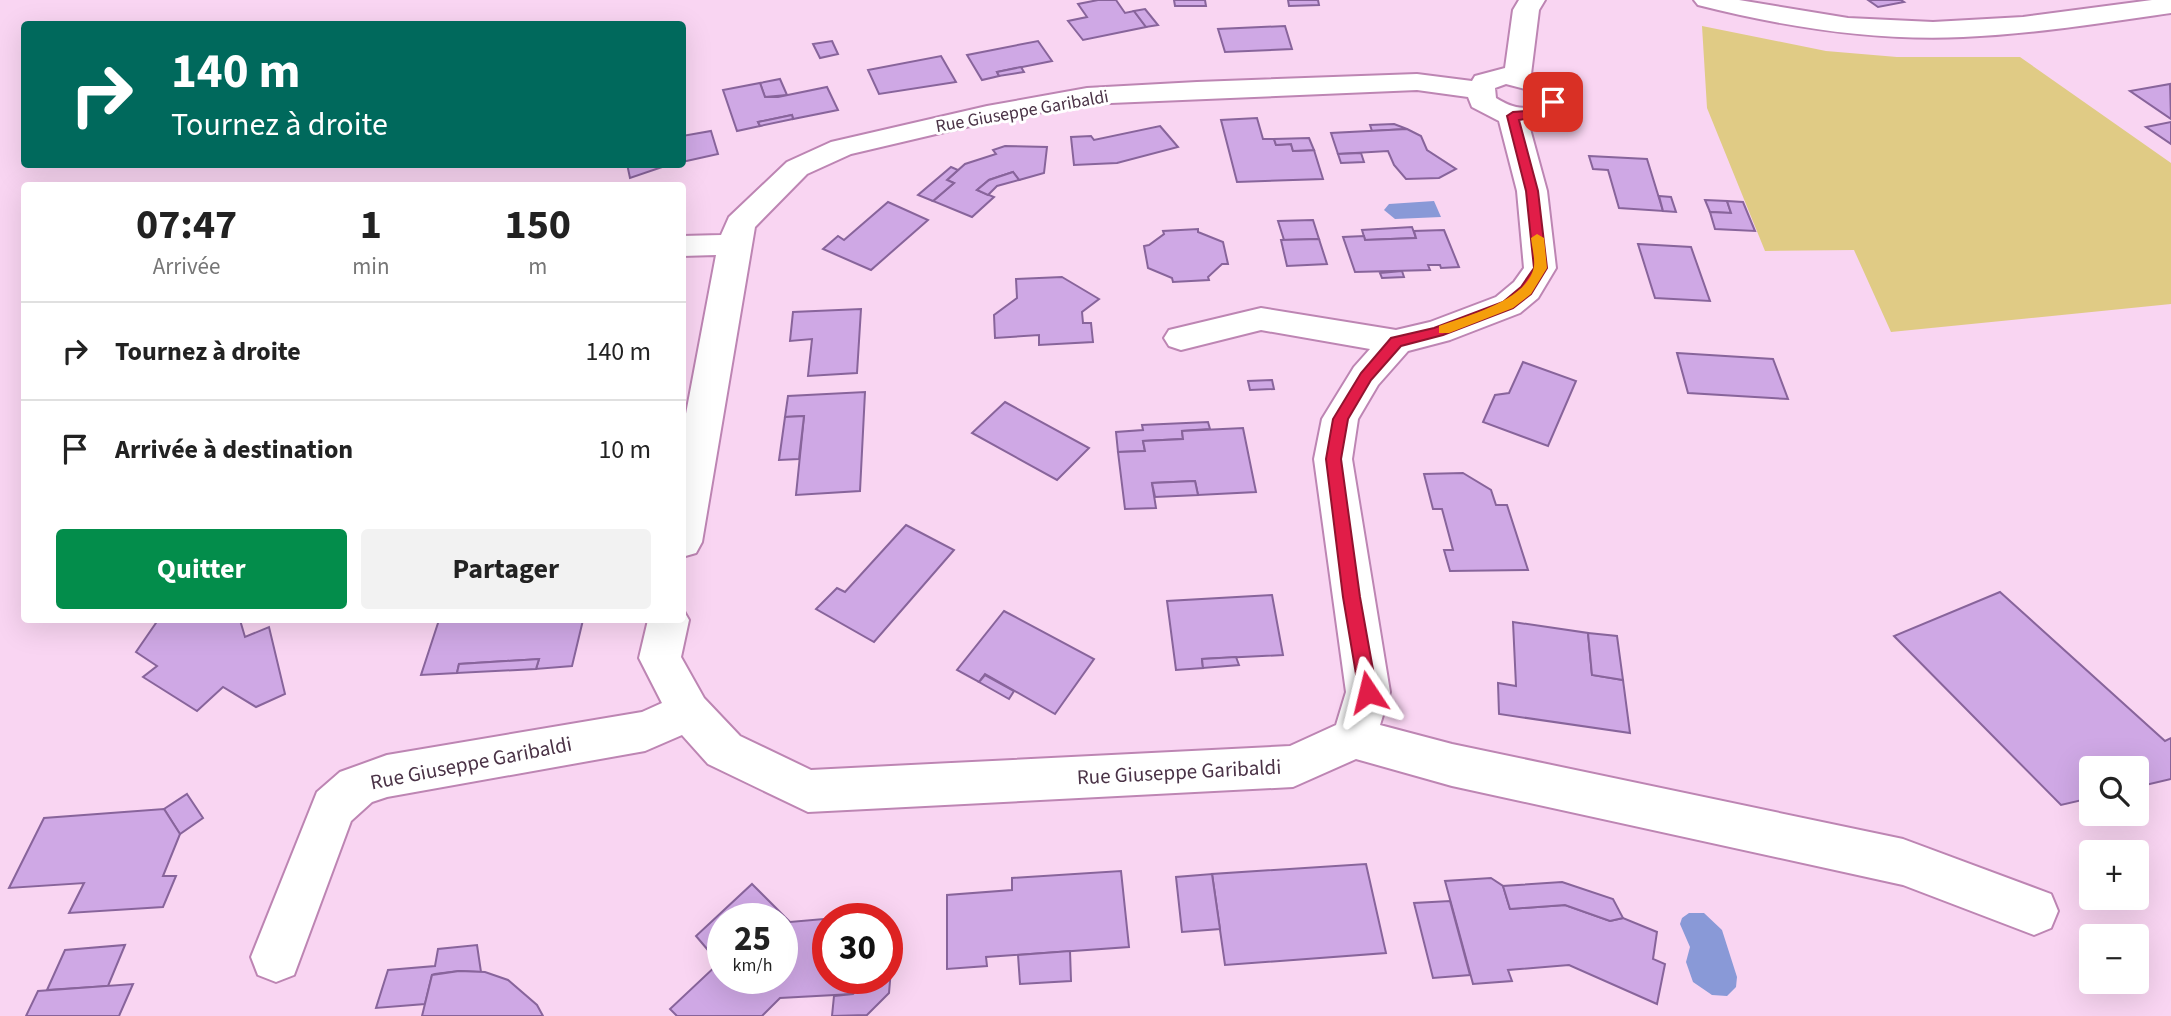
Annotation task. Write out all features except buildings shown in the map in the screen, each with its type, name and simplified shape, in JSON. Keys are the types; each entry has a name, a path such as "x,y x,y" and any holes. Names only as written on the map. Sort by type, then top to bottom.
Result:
{"street":[{"path":"1181,338 1261,319 1396,342 1438,332 1508,305 1526,290 1540,268 1532,191 1515,96 1526,9 1532,0"},
{"path":"1707,0 1835,24 1933,30 2036,24 2171,5"},
{"path":"1494,78 1515,96 1490,107 1482,101 1480,90 1485,82 1494,78"},
{"name":"Rue Giuseppe Garibaldi","path":"686,519 734,245 740,225 797,168 841,148 986,114 1087,96 1417,82 1480,90"},
{"path":"686,247 734,245"},
{"path":"1396,342 1366,376 1340,419 1333,459 1368,692 1354,738 1452,765 1903,862 2034,911"},
{"name":"Rue Giuseppe Garibaldi","path":"667,623 660,658 689,712 724,750 808,791 1293,766 1354,738"},
{"name":"Rue Giuseppe Garibaldi","path":"276,957 333,807 356,787 387,776 645,731 689,712"}],"shaded area":[{"path":"1702,26 1826,51 1897,57 2020,57 2171,163 2171,304 1891,332 1854,250 1765,251 1707,108"}],"water":[{"path":"1434,201 1441,217 1395,219 1384,210 1389,204"},
{"path":"1689,913 1704,913 1722,930 1737,977 1736,987 1727,996 1712,995 1693,982 1686,962 1690,947 1680,924 1682,918"}],"slow traffic":[{"path":"1444,329 1508,305 1526,290 1540,268 1537,238"}],"route":[{"path":"1368,692 1333,459 1340,419 1366,376 1396,342 1438,332 1508,305 1526,290 1540,268 1532,191 1513,116 1536,116 1551,108 1553,102"}]}
